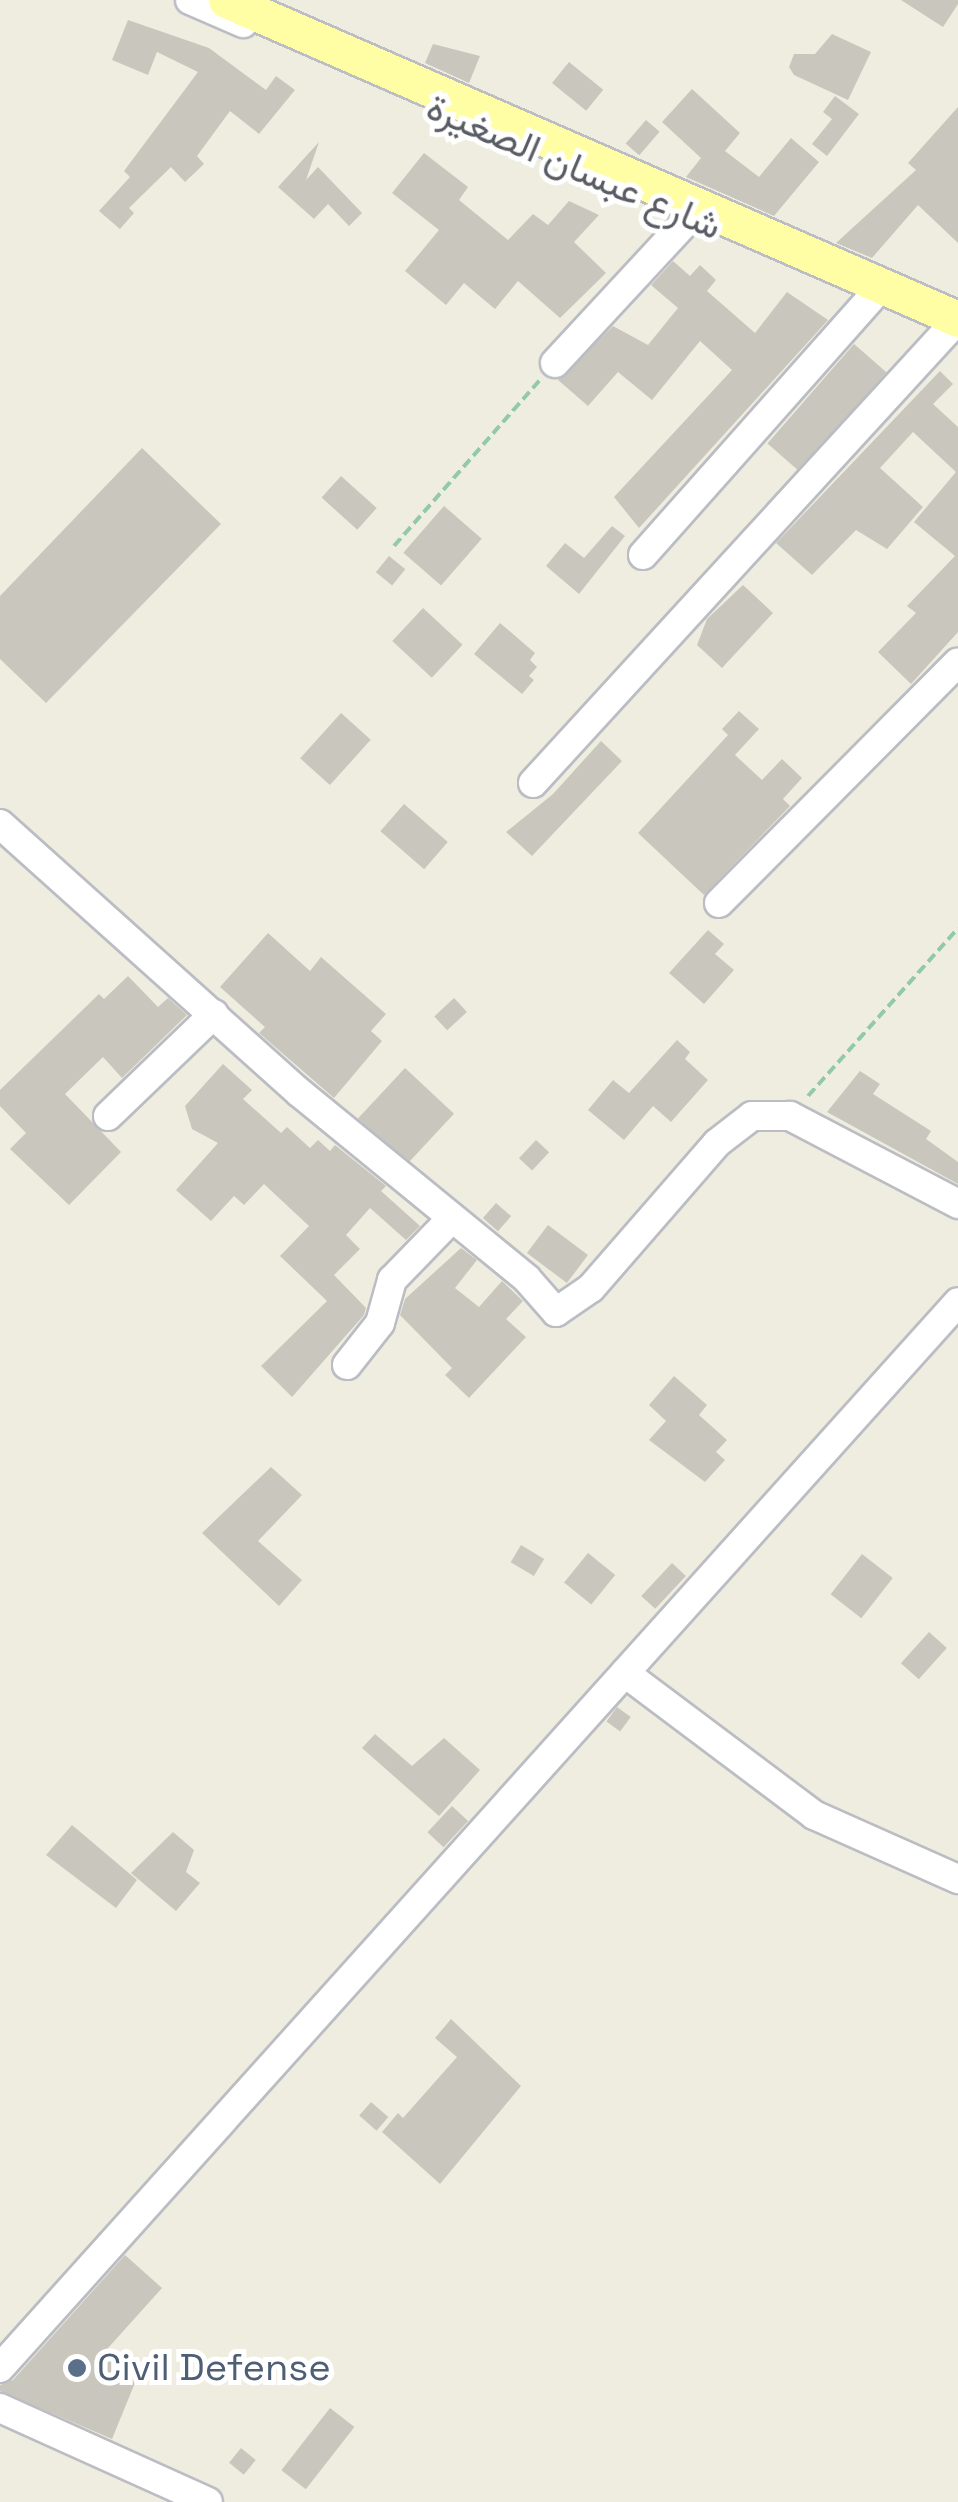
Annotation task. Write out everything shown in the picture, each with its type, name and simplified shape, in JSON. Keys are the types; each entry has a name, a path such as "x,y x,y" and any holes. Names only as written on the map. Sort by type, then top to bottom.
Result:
{"main road":[{"name":"شارع عبسان الصغيرة","path":"226,0 954,327"}],"street":[{"name":"شارع عبسان الصغيرة","path":"190,0 871,298 954,327"},
{"path":"555,363 691,216"},
{"path":"643,555 871,298"},
{"path":"533,783 954,327"},
{"path":"719,902 958,662"},
{"path":"0,824 214,1014 527,1278 556,1312 591,1288 632,1246 718,1143 752,1116 790,1116 958,1204"},
{"path":"108,1116 214,1014"},
{"path":"347,1365 380,1323 392,1280 452,1218"},
{"path":"0,2368 958,1302"},
{"path":"625,1673 805,1810 958,1879"},
{"path":"0,2408 208,2502"}],"path":[{"path":"394,546 555,363"},
{"path":"790,1116 958,928"}],"building":[{"path":"901,0 958,0 958,4 943,27"},
{"path":"128,20 209,48 266,90 276,76 295,90 259,134 230,111 197,156 204,164 185,182 171,167 129,208 134,213 120,229 99,211 130,177 124,171 198,72 157,52 148,75 112,60"},
{"path":"832,34 871,52 848,100 794,75 789,67 794,54 815,54"},
{"path":"433,44 480,56 469,83 425,63"},
{"path":"569,62 603,90 586,111 552,83"},
{"path":"692,89 740,133 725,151 759,177 791,138 819,162 774,216 686,177 701,158 662,122"},
{"path":"835,96 859,114 827,156 812,144 832,119 823,112"},
{"path":"958,107 958,243 918,205 872,258 836,243 916,170 908,163"},
{"path":"646,120 660,132 639,155 626,143"},
{"path":"319,142 306,180 318,167 362,213 349,226 328,204 314,219 278,187"},
{"path":"424,153 468,187 459,200 508,240 533,214 548,225 569,201 599,215 574,242 606,273 560,318 518,281 495,309 464,283 446,305 405,271 439,230 392,193"},
{"path":"673,261 690,276 700,265 716,280 707,291 755,333 787,292 828,320 639,528 614,497 732,370 700,341 652,400 618,372 588,406 558,380 613,326 648,345 678,308 651,285"},
{"path":"854,344 886,372 800,472 767,444"},
{"path":"940,371 953,384 933,404 958,427 958,632 911,684 878,652 916,613 907,606 955,556 914,522 956,472 913,432 880,468 923,507 887,549 856,530 812,575 776,543"},
{"path":"142,448 221,524 46,703 0,659 0,596"},
{"path":"341,476 377,508 357,530 322,498"},
{"path":"444,506 482,539 441,586 403,553"},
{"path":"612,526 625,536 579,594 546,566 565,543 584,558"},
{"path":"389,556 405,569 392,586 376,572"},
{"path":"743,585 773,613 722,668 697,645 707,619"},
{"path":"423,608 462,645 432,678 392,641"},
{"path":"500,623 535,653 530,660 537,667 529,676 534,680 522,694 474,654"},
{"path":"739,711 759,729 735,755 762,780 782,759 802,778 783,799 790,806 704,895 638,833 728,735 722,729"},
{"path":"341,713 371,740 330,785 300,758"},
{"path":"601,741 622,761 532,856 506,832 553,794"},
{"path":"404,804 448,842 424,869 380,831"},
{"path":"708,930 724,944 715,954 734,970 704,1004 669,973"},
{"path":"268,933 310,971 321,957 386,1014 371,1031 382,1041 334,1098 259,1033 265,1027 220,987"},
{"path":"128,976 158,1007 168,998 187,1015 122,1078 103,1057 65,1094 121,1152 69,1205 10,1149 26,1133 0,1106 0,1090 99,994 104,999"},
{"path":"454,998 467,1012 447,1030 434,1016"},
{"path":"677,1040 690,1052 685,1059 708,1080 671,1122 653,1106 624,1140 588,1110 613,1080 629,1093"},
{"path":"223,1064 252,1090 243,1099 281,1133 287,1127 310,1148 318,1140 330,1151 335,1145 386,1186 381,1191 420,1226 406,1240 370,1208 346,1235 360,1249 334,1275 366,1308 364,1315 292,1397 261,1366 327,1301 280,1256 309,1226 264,1184 244,1205 234,1196 211,1221 176,1190 218,1143 192,1129 185,1106"},
{"path":"405,1068 454,1114 407,1164 358,1118"},
{"path":"860,1071 880,1084 873,1094 931,1131 926,1139 958,1162 958,1184 827,1112"},
{"path":"536,1140 549,1152 532,1171 519,1158"},
{"path":"496,1203 511,1216 498,1231 483,1218"},
{"path":"548,1225 588,1255 567,1283 527,1253"},
{"path":"461,1248 477,1260 455,1288 479,1307 502,1281 523,1301 506,1319 526,1337 469,1398 445,1375 452,1368 400,1315 405,1299"},
{"path":"674,1376 707,1405 699,1415 727,1440 716,1452 725,1460 705,1482 649,1440 666,1421 649,1405"},
{"path":"271,1467 302,1495 258,1541 302,1580 279,1606 202,1533"},
{"path":"521,1545 544,1559 534,1576 511,1562"},
{"path":"588,1553 615,1575 591,1605 564,1583"},
{"path":"862,1554 893,1578 861,1618 831,1594"},
{"path":"672,1563 686,1576 655,1609 641,1596"},
{"path":"929,1632 947,1648 919,1679 901,1663"},
{"path":"617,1707 631,1717 620,1732 606,1722"},
{"path":"375,1734 412,1766 444,1738 480,1770 439,1816 362,1748"},
{"path":"452,1806 468,1821 444,1847 427,1832"},
{"path":"72,1825 137,1880 116,1908 46,1855"},
{"path":"173,1832 194,1850 186,1872 200,1883 176,1911 131,1873"},
{"path":"451,2019 521,2086 440,2184 382,2132 398,2113 403,2118 457,2057 435,2038"},
{"path":"371,2102 388,2117 377,2131 359,2116"},
{"path":"125,2255 162,2288 100,2357 139,2373 112,2439 0,2391 0,2385 13,2380"},
{"path":"330,2408 354,2427 306,2489 281,2470"},
{"path":"241,2448 256,2460 244,2475 229,2463"}],"place":[{"name":"Civil Defense","path":"77,2368"}]}
